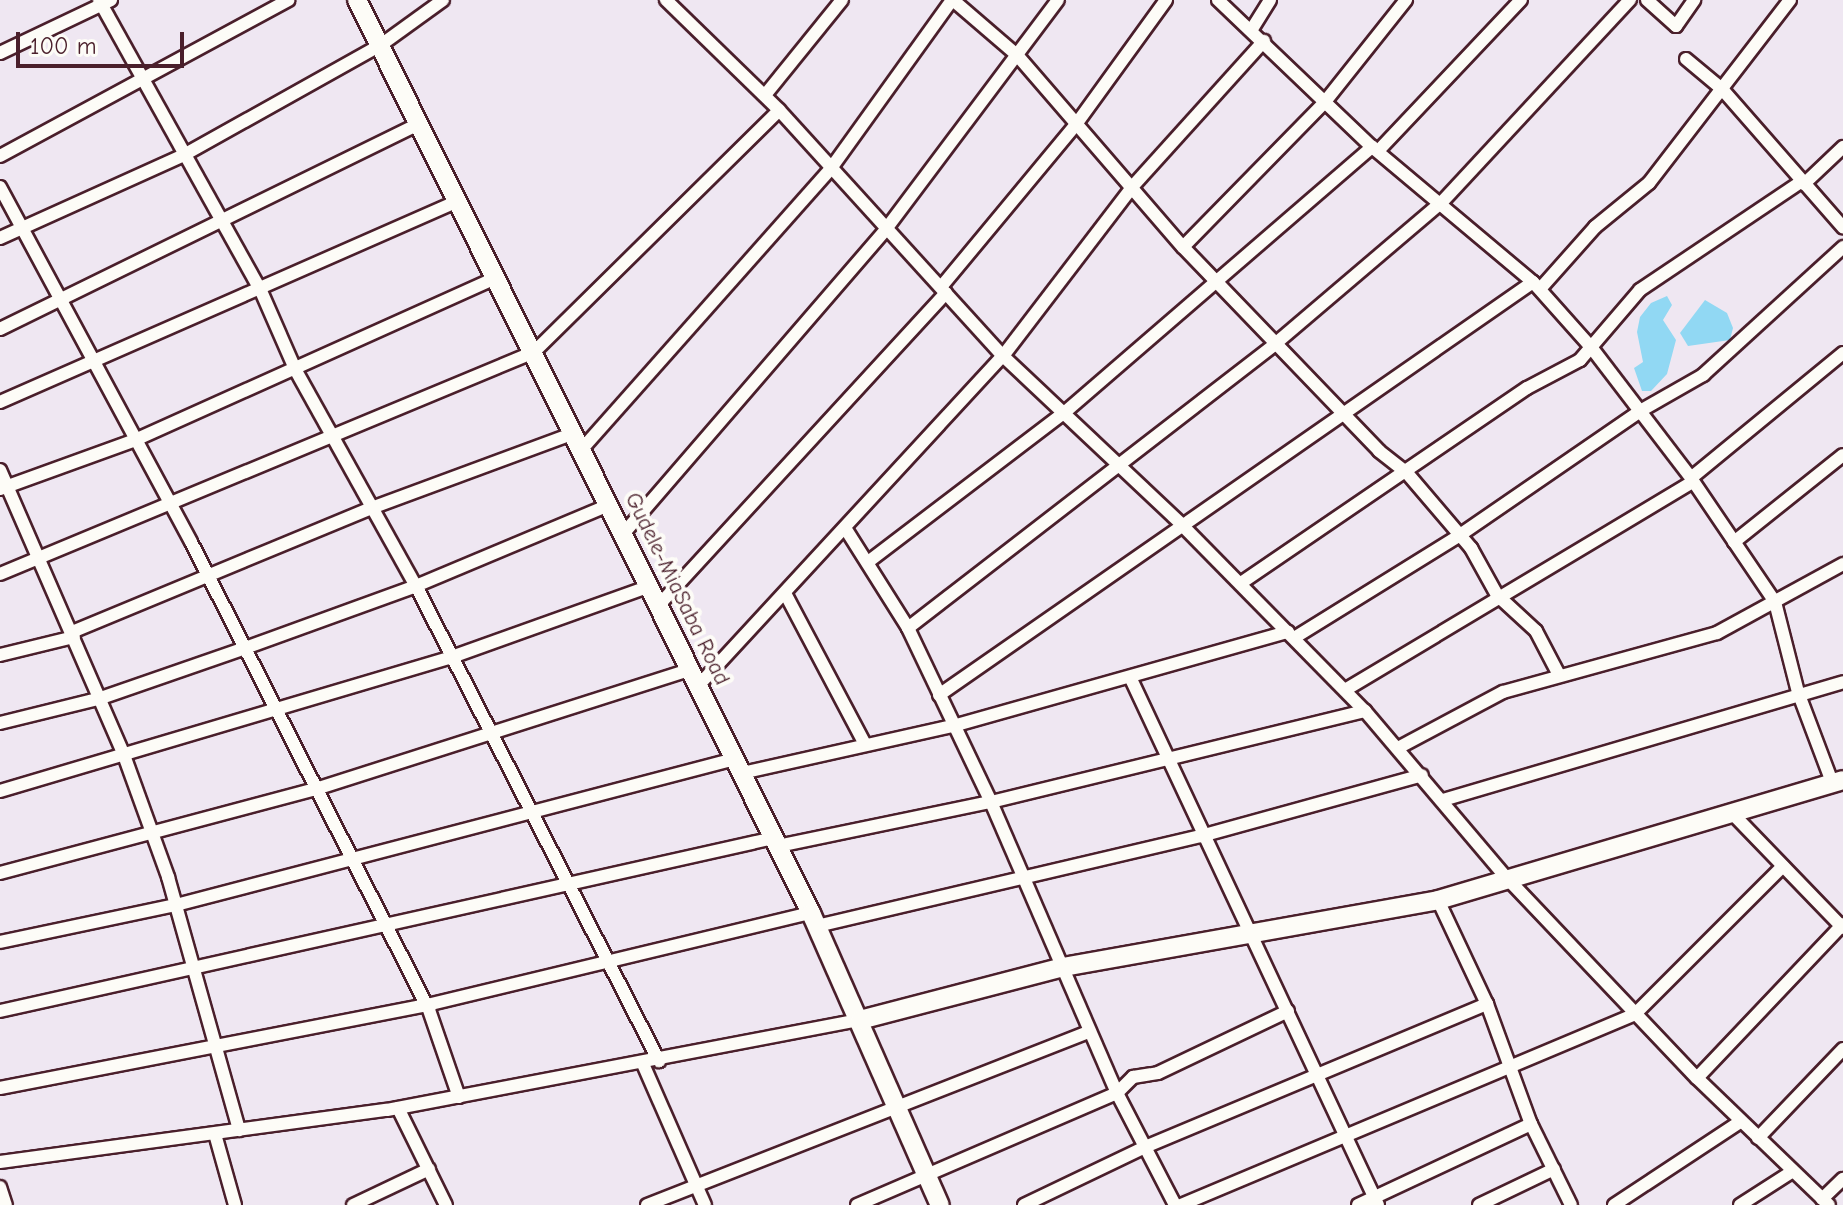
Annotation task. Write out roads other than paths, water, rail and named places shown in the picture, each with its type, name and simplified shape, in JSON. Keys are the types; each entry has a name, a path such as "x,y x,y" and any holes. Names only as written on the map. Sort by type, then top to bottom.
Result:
{"main road":[{"name":"Gudele-MiaSaba Road","path":"357,0 382,44 814,920 940,1205"},
{"path":"860,1020 1063,967 1251,937 1438,900 1505,876 1837,781"}],"street":[{"path":"0,156 140,77 289,0"},
{"path":"0,238 182,156 382,44 443,0"},
{"path":"666,0 765,95 1003,356 1181,524 1345,690 1422,775 1505,876 1740,1122 1826,1202 1843,1179"},
{"path":"765,95 842,0"},
{"path":"0,655 73,634 374,507 578,441 832,167 952,0 1017,55 1215,282 1343,413 1407,473 1457,537 1471,548 1497,595 1506,598 1536,631 1558,673"},
{"path":"624,533 886,229 1058,0"},
{"path":"659,605 944,290 1077,123 1166,0"},
{"path":"1218,0 1375,149 1442,202 1536,286 1591,347 1692,480 1775,602 1798,692 1837,781"},
{"path":"1252,29 1270,0"},
{"path":"1183,247 1324,103 1406,0"},
{"path":"868,562 1065,412 1375,149 1521,0"},
{"path":"908,628 1275,344 1442,202 1630,0"},
{"path":"1647,0 1676,26 1694,0"},
{"path":"939,695 1343,413 1536,286 1595,227 1649,183 1790,0"},
{"path":"0,53 104,2 182,156 261,291 295,369 416,586 449,658 659,1061"},
{"path":"0,873 149,830 316,789 694,678 786,595 847,531 1003,356 1132,187 1264,41"},
{"path":"1686,59 1722,89 1843,227"},
{"path":"0,574 171,507 331,436 534,352 779,110"},
{"path":"0,329 419,124"},
{"path":"1241,583 1407,473 1527,388 1580,360 1640,290 1803,182 1843,147"},
{"path":"0,187 19,229 208,576 427,1005 459,1097"},
{"path":"0,402 261,291 458,201"},
{"path":"0,942 176,905 352,861 530,810 738,766 953,726 1291,635 1457,537 1640,411 1703,375 1843,247"},
{"path":"4,487 135,440 497,277"},
{"path":"1345,690 1506,598 1692,480 1843,353"},
{"path":"1734,542 1843,455"},
{"path":"0,470 4,487 41,560 125,758 176,905 239,1130"},
{"path":"0,723 98,699 245,648 416,586 609,505"},
{"path":"847,531 908,628 991,802 1117,1093 1175,1205"},
{"path":"1398,748 1455,714 1558,673 1717,633 1843,564"},
{"path":"0,791 125,758 449,658 650,586"},
{"path":"786,595 865,744"},
{"path":"1131,679 1201,836 1288,1011 1376,1202"},
{"path":"1443,800 1798,692 1843,682"},
{"path":"0,1011 776,842 991,802 1365,711"},
{"path":"0,1088 215,1049 427,1005 608,962 1025,880 1201,836 1422,775"},
{"path":"1697,1078 1842,926 1731,812"},
{"path":"1181,1205 1635,1014 1783,866"},
{"path":"1438,900 1487,1004 1531,1124 1571,1205"},
{"path":"1024,1205 1145,1147 1487,1004"},
{"path":"857,1205 1117,1093 1133,1077 1158,1073 1288,1011"},
{"path":"0,1162 398,1108 659,1061 860,1020"},
{"path":"647,1205 696,1183 1089,1032"},
{"path":"1758,1138 1843,1049"},
{"path":"643,1064 705,1205"},
{"path":"398,1108 446,1205"},
{"path":"1614,1205 1740,1122"},
{"path":"1358,1205 1376,1202 1531,1124"},
{"path":"215,1134 231,1204"},
{"path":"353,1205 429,1169"},
{"path":"1479,1205 1554,1169"},
{"path":"1740,1205 1793,1171"},
{"path":"0,1187 6,1205"}],"water":[{"path":"1667,296 1672,305 1663,320 1676,340 1667,374 1651,391 1642,391 1634,368 1643,362 1637,332 1640,317 1651,303"},
{"path":"1705,300 1727,313 1733,328 1730,340 1688,346 1680,333"}]}
